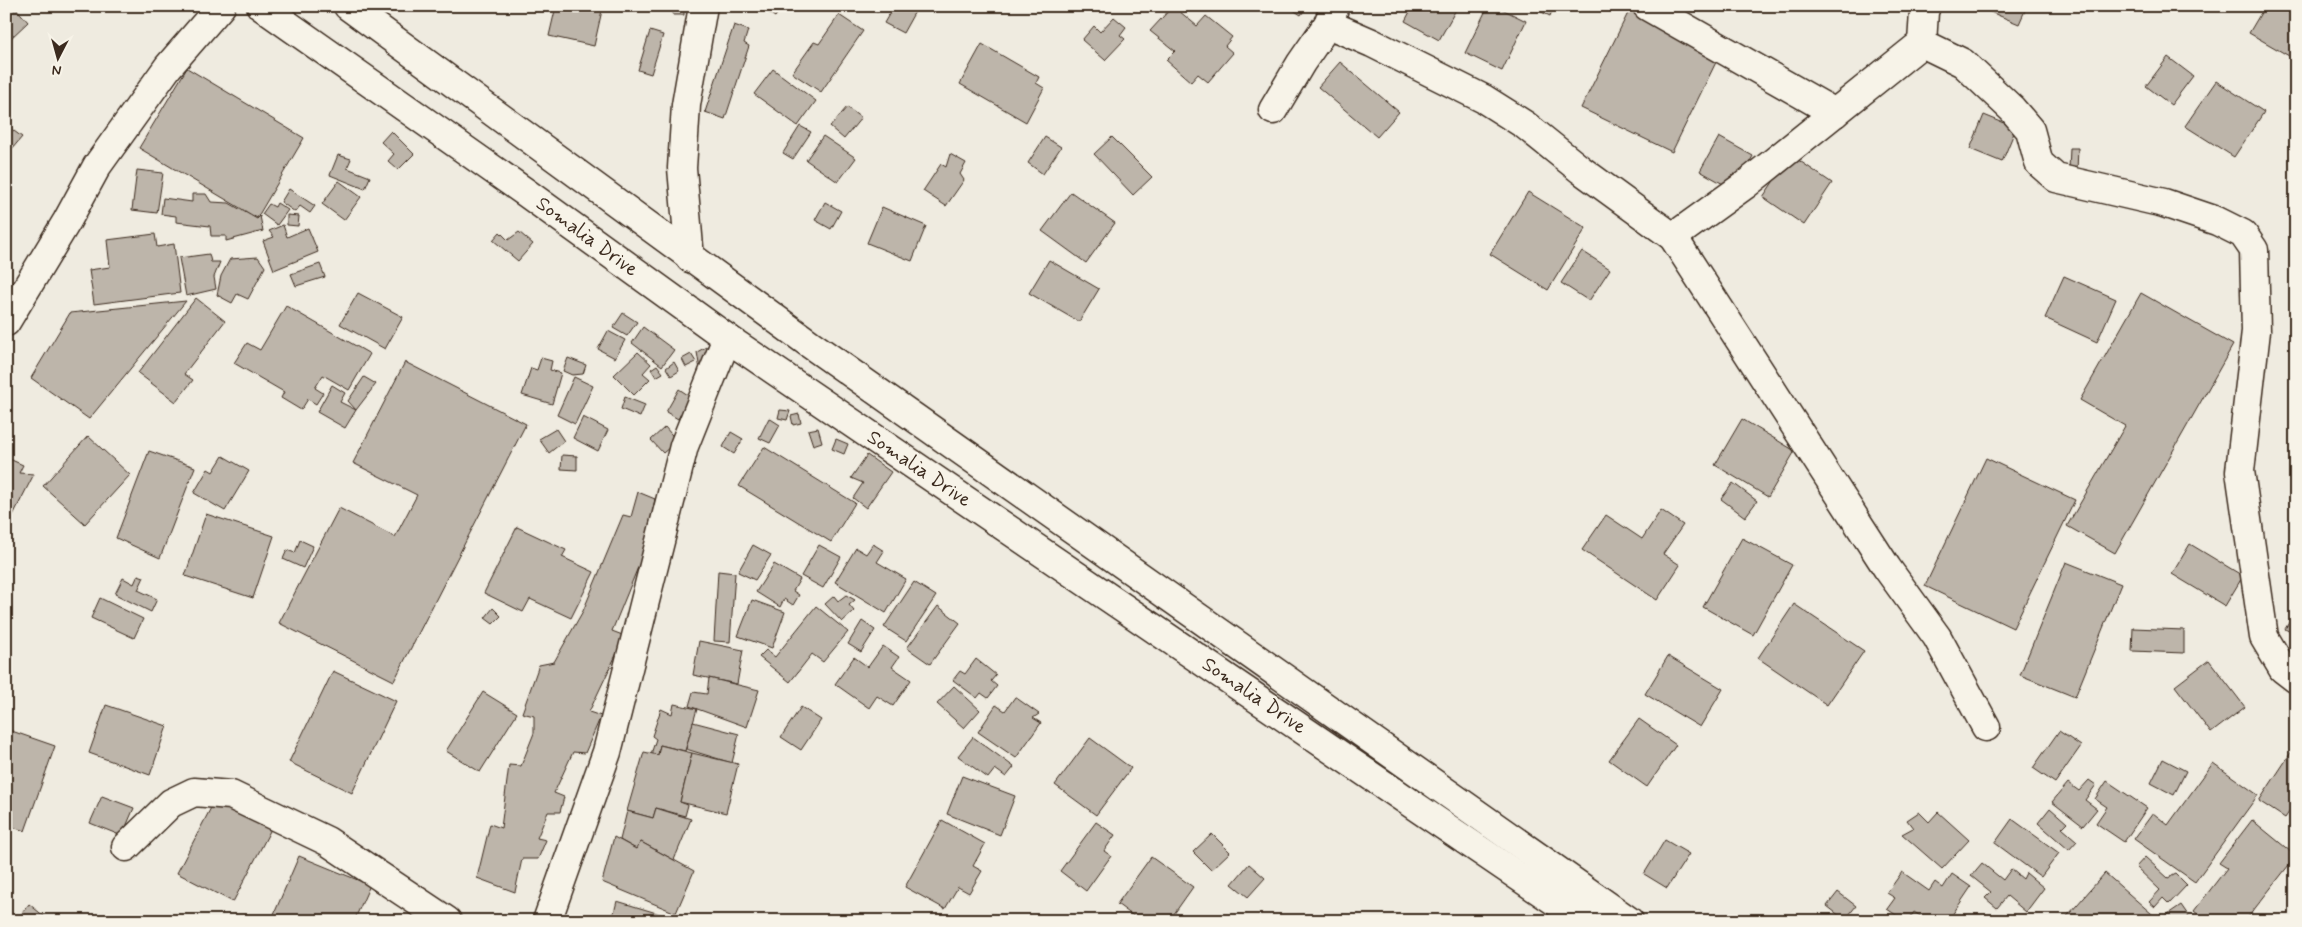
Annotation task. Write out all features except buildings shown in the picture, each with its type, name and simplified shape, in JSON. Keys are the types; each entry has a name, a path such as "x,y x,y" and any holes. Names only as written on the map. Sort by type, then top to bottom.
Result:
{"street":[{"path":"6,322 68,221 98,166 168,67 221,6"},
{"name":"Somalia Drive","path":"261,6 525,192 727,338 1584,921"},
{"name":"Somalia Drive","path":"348,6 690,258 1629,921"},
{"path":"690,258 682,168 686,105 703,6"},
{"path":"1647,6 1835,113"},
{"path":"1673,237 1745,185 1922,43 1926,6"},
{"path":"1273,110 1332,15 1372,43 1500,109 1525,124 1581,170 1673,237 1886,568 1937,637 1986,727"},
{"path":"1922,43 1963,63 2012,109 2030,130 2040,163 2056,178 2164,203 2217,221 2243,234 2254,250 2256,332 2240,471 2264,637 2283,669 2296,679"},
{"path":"547,921 607,752 684,446 727,338"},
{"path":"126,847 171,803 194,792 231,795 327,841 446,921"}]}
